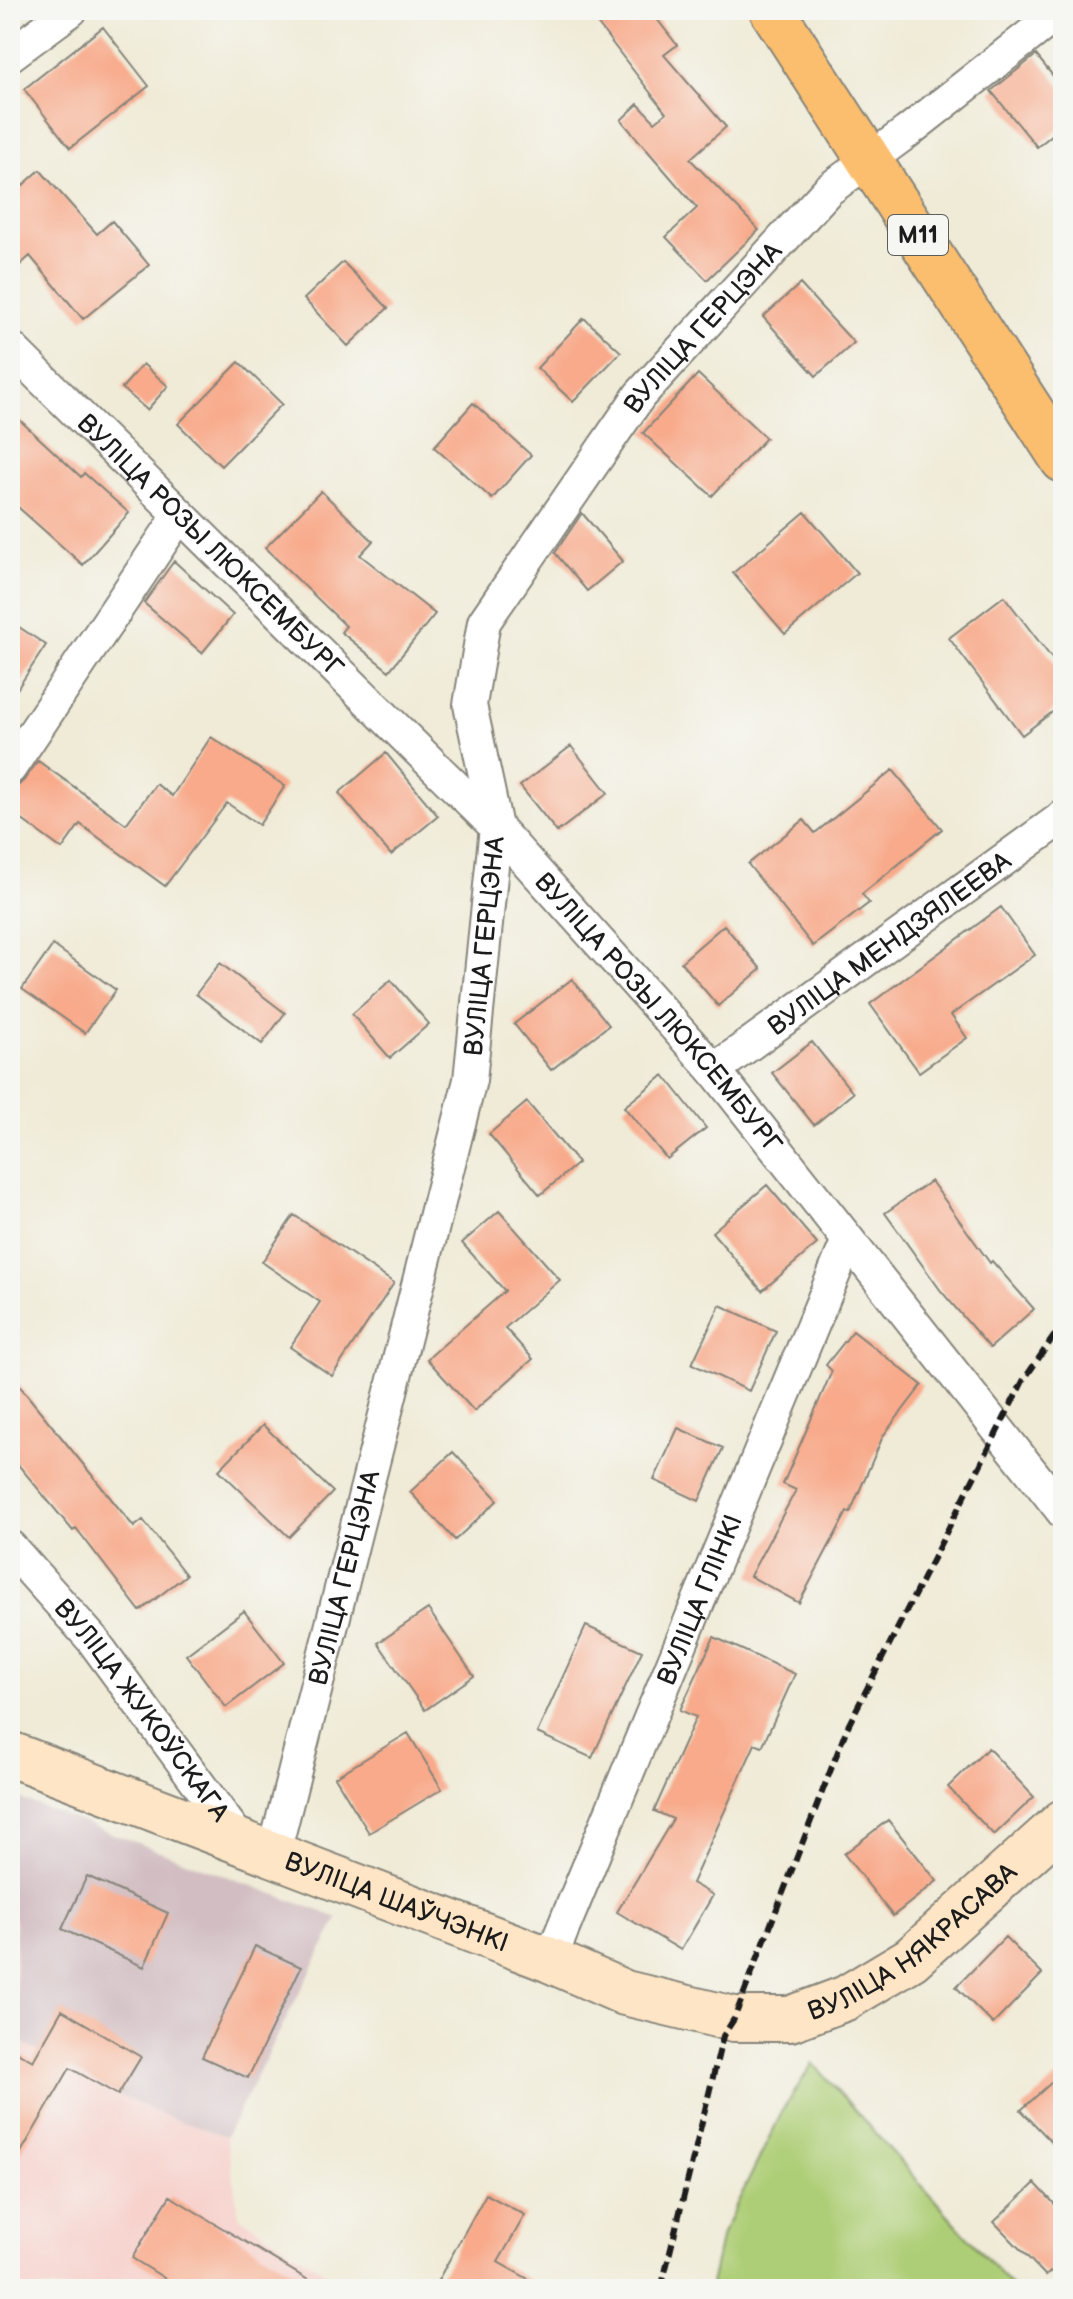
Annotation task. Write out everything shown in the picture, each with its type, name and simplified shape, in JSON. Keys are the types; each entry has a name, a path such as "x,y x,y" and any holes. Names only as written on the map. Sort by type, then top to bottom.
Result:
{"main road":[{"name":"М11","path":"772,10 1063,460"},
{"name":"ВУЛІЦА ШАЎЧЭНКІ","path":"10,1754 257,1846 550,1960 625,1993 734,2019 790,2019"},
{"name":"ВУЛІЦА НЯКРАСАВА","path":"790,2019 846,1998 911,1959 1063,1822"}],"street":[{"path":"10,55 71,10"},
{"name":"ВУЛІЦА ГЕРЦЭНА","path":"257,1846 470,1080 496,827 470,705 484,622 640,395 828,190 1062,10"},
{"name":"ВУЛІЦА РОЗЫ ЛЮКСЕМБУРГ","path":"10,347 496,827 714,1070 1063,1512"},
{"path":"10,768 179,516"},
{"name":"ВУЛІЦА МЕНДЗЯЛЕЕВА","path":"714,1070 1063,817"},
{"name":"ВУЛІЦА ГЛІНКІ","path":"550,1960 848,1240"},
{"name":"ВУЛІЦА ЖУКОЎСКАГА","path":"10,1547 92,1639 257,1846"}],"shaded area":[{"path":"10,1795 338,1918 226,2136 178,2121 118,2095 17,2040 15,1919 10,1916"},
{"path":"10,1916 15,1919 17,2040 118,2095 178,2121 226,2136 239,2216 350,2289 10,2289"}],"green space":[{"path":"813,2063 1014,2289 710,2289 722,2234 783,2110"}],"building":[{"path":"587,10 650,10 677,45 664,55 726,127 690,159 759,230 707,280 666,237 697,208 621,120 638,104 655,122 666,113"},
{"path":"103,27 149,86 70,148 24,89"},
{"path":"1036,55 1063,88 1063,126 1037,147 991,91"},
{"path":"40,170 97,234 112,221 149,265 83,319 30,256 10,274 10,197"},
{"path":"343,262 388,308 348,346 304,299"},
{"path":"800,284 854,343 816,376 763,317"},
{"path":"584,318 621,352 573,402 537,368"},
{"path":"239,362 282,404 221,466 178,424"},
{"path":"143,364 168,386 147,410 122,388"},
{"path":"698,374 766,438 712,496 643,433"},
{"path":"473,403 531,455 492,499 434,447"},
{"path":"10,411 81,477 84,473 129,513 83,565 10,500"},
{"path":"321,491 373,541 360,555 435,614 389,671 341,632 346,626 265,548"},
{"path":"805,512 857,573 785,634 733,573"},
{"path":"582,513 623,561 587,591 555,553"},
{"path":"174,561 233,615 202,653 144,603"},
{"path":"1004,596 1063,673 1063,704 1022,735 949,638"},
{"path":"10,621 46,645 10,700"},
{"path":"211,737 285,786 259,825 227,803 165,886 80,824 62,849 10,811 10,787 19,785 38,761 126,824 156,784 172,796"},
{"path":"571,746 608,793 557,832 520,786"},
{"path":"386,753 438,816 391,855 339,793"},
{"path":"893,770 942,829 862,894 869,903 813,946 748,864 804,820 815,833"},
{"path":"1001,907 1035,955 951,1015 967,1038 919,1072 870,1004"},
{"path":"724,925 761,969 718,1006 681,962"},
{"path":"53,945 116,990 85,1033 22,989"},
{"path":"220,963 285,1013 262,1044 196,994"},
{"path":"572,979 609,1025 551,1070 514,1024"},
{"path":"391,980 429,1024 390,1058 352,1014"},
{"path":"812,1042 853,1093 814,1125 772,1073"},
{"path":"664,1075 706,1128 667,1159 624,1107"},
{"path":"527,1102 578,1163 540,1195 489,1134"},
{"path":"931,1181 990,1263 992,1261 1034,1309 990,1348 941,1291 885,1213"},
{"path":"767,1185 817,1244 762,1291 712,1232"},
{"path":"499,1211 560,1280 505,1328 533,1359 474,1411 427,1359 505,1291 462,1243"},
{"path":"294,1215 394,1283 332,1376 290,1347 320,1302 262,1262"},
{"path":"720,1305 776,1331 749,1391 692,1364"},
{"path":"853,1331 922,1385 883,1436 850,1513 847,1512 799,1603 750,1576 796,1490 783,1484 832,1371 826,1365"},
{"path":"10,1374 134,1527 143,1520 186,1575 140,1611 76,1528 73,1531 10,1455"},
{"path":"263,1425 333,1492 289,1537 219,1470"},
{"path":"678,1428 723,1448 699,1501 654,1480"},
{"path":"453,1452 498,1500 455,1540 410,1492"},
{"path":"428,1609 474,1676 425,1710 378,1643"},
{"path":"244,1611 284,1663 226,1707 186,1655"},
{"path":"586,1626 642,1651 592,1758 537,1733"},
{"path":"714,1637 795,1674 762,1747 755,1744 692,1883 713,1895 681,1950 617,1912 673,1819 654,1811 696,1717 680,1710"},
{"path":"408,1733 442,1789 369,1833 335,1777"},
{"path":"988,1748 1034,1797 994,1835 948,1787"},
{"path":"888,1820 937,1881 893,1916 844,1854"},
{"path":"87,1876 168,1913 144,1967 62,1929"},
{"path":"1005,1937 1042,1974 993,2024 956,1987"},
{"path":"255,1946 301,1967 248,2078 202,2057"},
{"path":"62,2010 141,2057 118,2095 70,2068 10,2171 10,2048 33,2061"},
{"path":"1063,2072 1063,2154 1021,2110"},
{"path":"1035,2183 1063,2213 1063,2260 1046,2276 994,2222"},
{"path":"486,2194 525,2215 498,2262 546,2289 433,2289"},
{"path":"170,2196 323,2289 182,2289 132,2258"}],"railway":[{"path":"661,2289 723,2036 734,2019 847,1728 1023,1381 1063,1323"}]}
